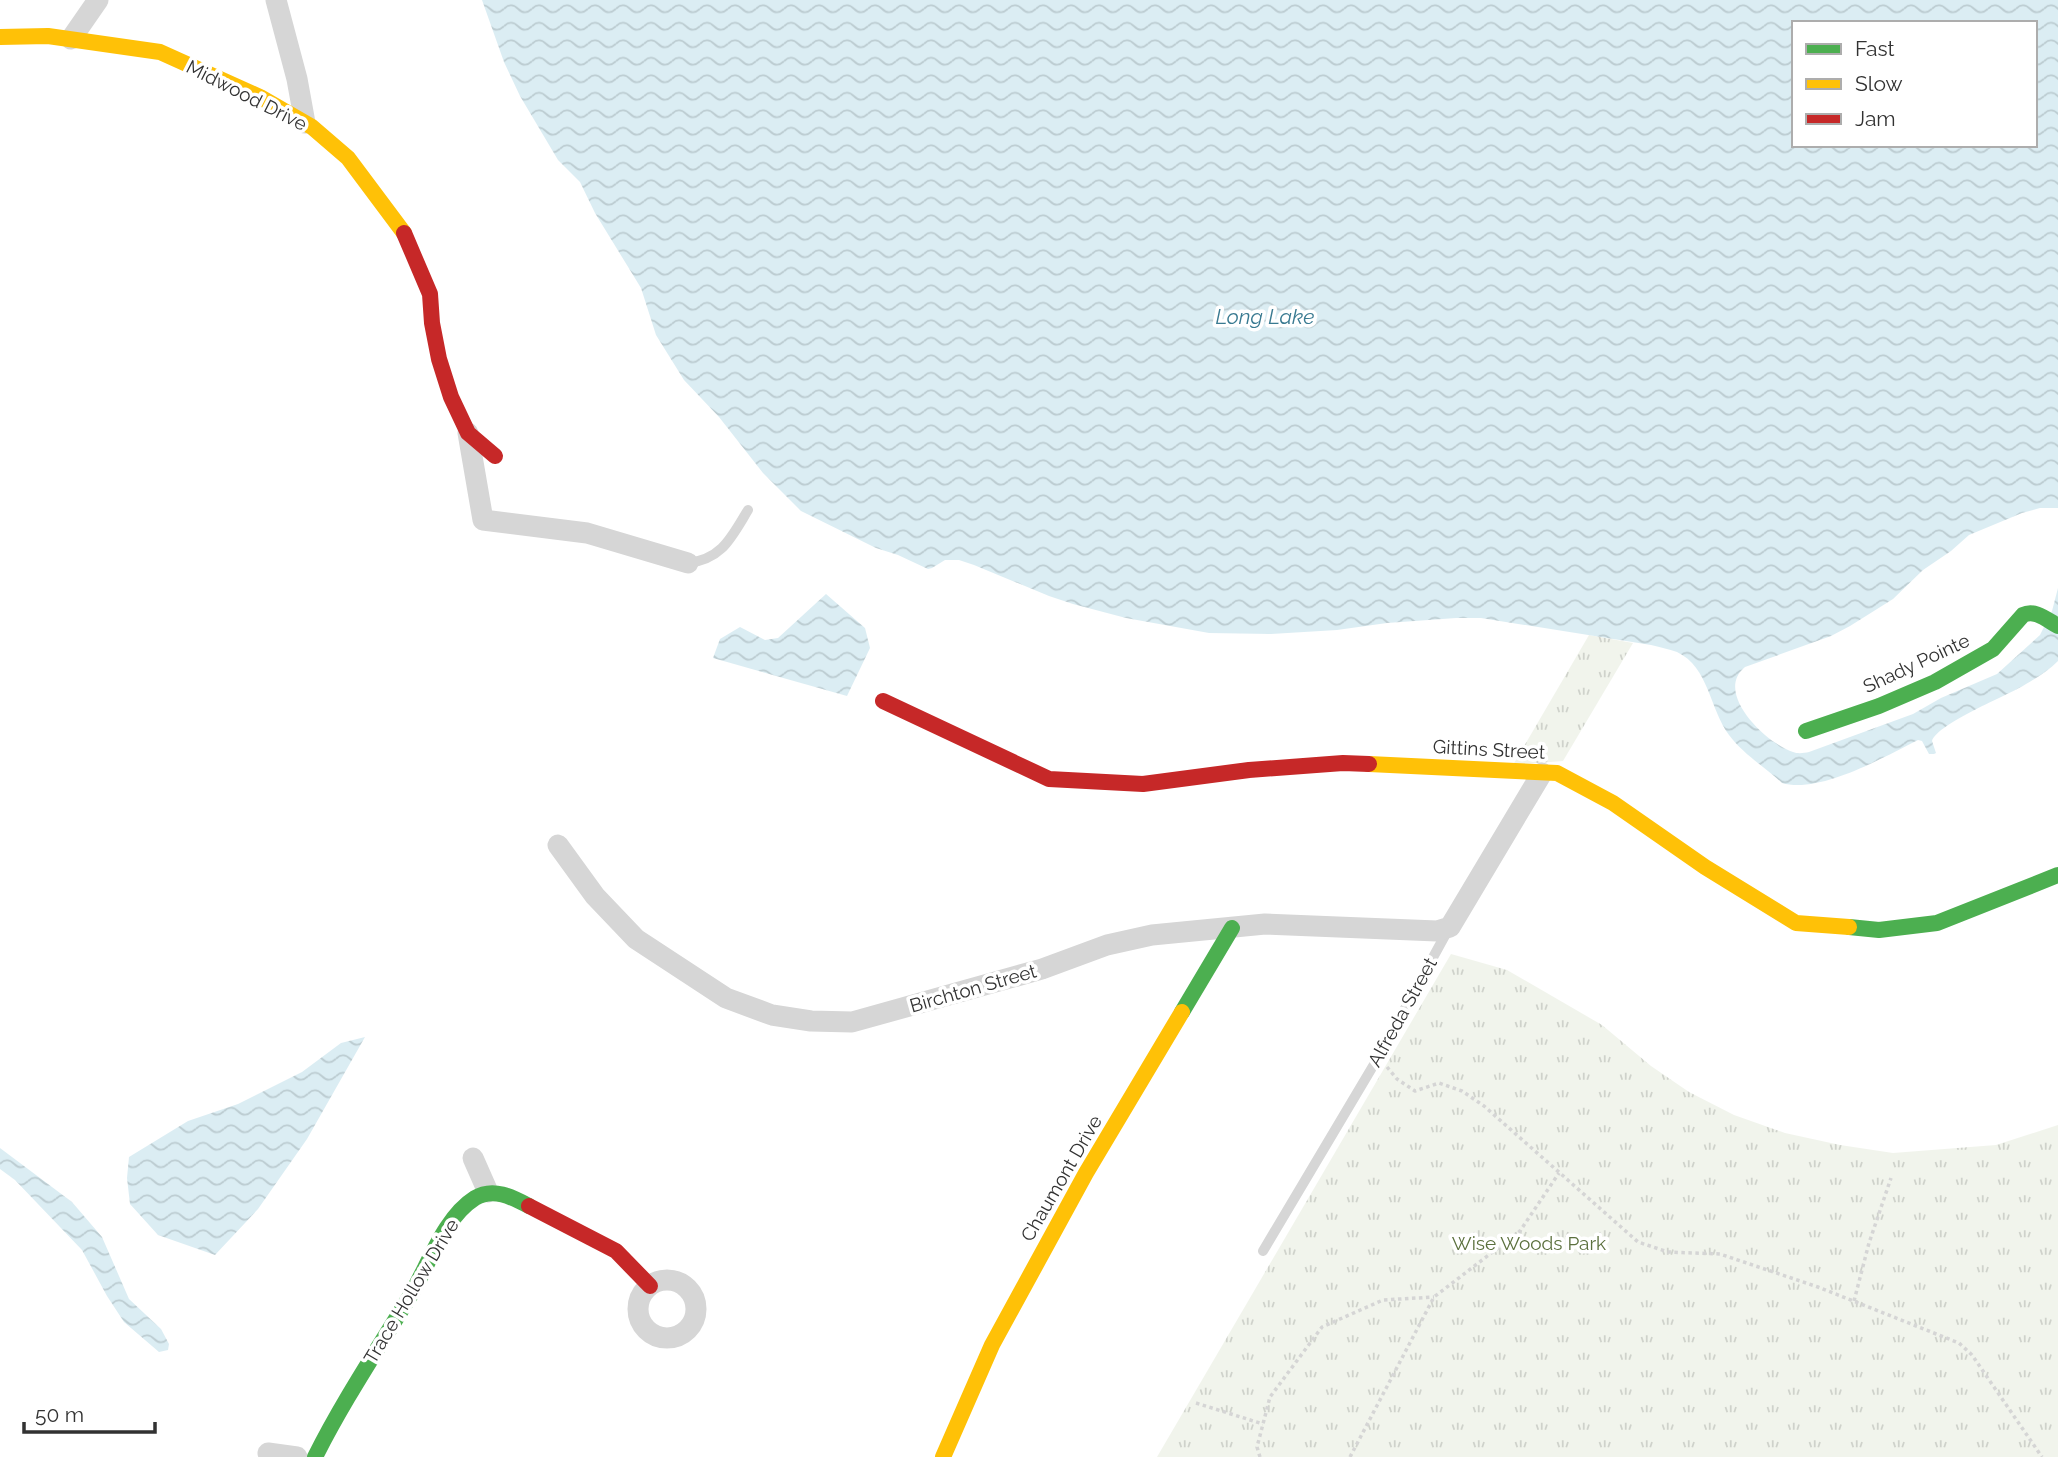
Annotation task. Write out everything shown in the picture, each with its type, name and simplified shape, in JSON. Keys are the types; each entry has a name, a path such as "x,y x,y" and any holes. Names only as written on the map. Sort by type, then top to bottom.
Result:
{"street":[{"path":"71,39 98,0"},
{"path":"276,0 297,79 305,123"},
{"name":"Midwood Drive","path":"0,37 48,36 160,52 260,97 305,123 348,158 406,236 430,294 436,347 451,397 468,433 483,520 587,533 688,563"},
{"name":"Midwood Drive","path":"468,433 495,456"},
{"name":"Shady Pointe","path":"1806,731 1879,706 1935,682 1993,649 2023,615 2036,614 2058,626"},
{"name":"Gittins Street","path":"883,701 1049,779 1143,784 1249,770 1343,763 1558,773 1613,803 1705,867 1796,923 1879,930 1937,923 2058,875"},
{"name":"Alfreda Street","path":"1450,927 1542,773"},
{"name":"Birchton Street","path":"558,845 595,896 636,939 726,998 772,1015 811,1021 852,1022 1042,969 1107,945 1141,937 1265,924 1437,931 1450,927"},
{"name":"Chaumont Drive","path":"943,1457 999,1333 1086,1174 1232,928"},
{"path":"473,1158 488,1192 511,1196 616,1251 650,1286"},
{"name":"Trace Hollow Drive","path":"315,1457 333,1421 414,1289 456,1213 475,1198 488,1192"},
{"path":"268,1453 297,1457"}],"lane":[{"path":"688,563 702,561 721,551 748,510"},
{"name":"Alfreda Street","path":"1263,1251 1379,1056 1450,927"}],"path":[{"path":"1379,1056 1397,1079 1415,1091 1435,1083 1462,1091 1484,1107 1638,1242 1668,1252 1720,1254 1818,1287 1959,1343 1972,1355 2042,1457"},
{"path":"1350,1457 1434,1297 1520,1231 1559,1173"},
{"path":"1854,1301 1869,1243 1891,1178"},
{"path":"1260,1457 1257,1447 1270,1397 1322,1327 1383,1300 1434,1297"},
{"path":"1196,1403 1263,1424"}],"green space":[{"path":"1589,635 1633,643 1563,761 1513,765"},
{"name":"Wise Woods Park","path":"1451,954 1507,970 1602,1025 1651,1066 1689,1092 1734,1115 1785,1133 1893,1153 1996,1145 2058,1125 2058,1457 1157,1457"}],"water":[{"name":"Long Lake","path":"482,0 2058,0 2058,508 2040,508 2022,513 1969,535 1923,570 1893,599 1850,626 1831,636 1745,667 1737,678 1735,690 1747,716 1770,739 1793,752 1809,752 1913,714 1941,698 1997,674 2040,635 2052,611 2058,588 2058,661 2030,682 1947,726 1932,741 1936,753 1934,754 1929,754 1922,741 1918,740 1852,772 1833,779 1797,785 1782,783 1741,748 1723,725 1696,668 1677,652 1664,648 1481,618 1387,623 1337,630 1271,634 1209,633 1126,618 1073,604 959,560 945,560 928,569 876,548 801,511 763,473 719,417 684,380 656,335 641,288 595,213 580,182 558,160 520,96 504,62"},
{"path":"826,594 865,628 870,648 847,696 713,658 720,639 740,627 765,640 778,638"},
{"path":"365,1037 307,1139 258,1209 215,1255 158,1235 130,1204 127,1178 129,1157 188,1121 238,1104 302,1072 341,1043"},
{"path":"0,1148 72,1202 102,1237 129,1299 161,1329 169,1344 168,1350 159,1352 124,1322 82,1250 15,1180 0,1169"}],"traffic: fast":[{"path":"1806,731 1879,706 1935,682 1993,649 2023,615 2036,614 2058,626"},
{"path":"1849,927 1879,930 1937,923 2058,875"},
{"path":"1182,1012 1232,928"},
{"path":"315,1457 455,1216 475,1198 489,1193 509,1197 529,1206"}],"traffic: slow":[{"path":"0,37 48,36 160,52 260,97 312,127 348,158 404,233"},
{"path":"1369,764 1557,773 1613,803 1705,867 1796,923 1849,927"},
{"path":"943,1457 992,1345 1086,1173 1182,1012"}],"traffic: jam":[{"path":"404,233 430,294 439,359 451,397 468,433 495,456"},
{"path":"883,701 1049,779 1143,784 1249,770 1343,763 1369,764"},
{"path":"529,1206 616,1251 650,1286"}]}
